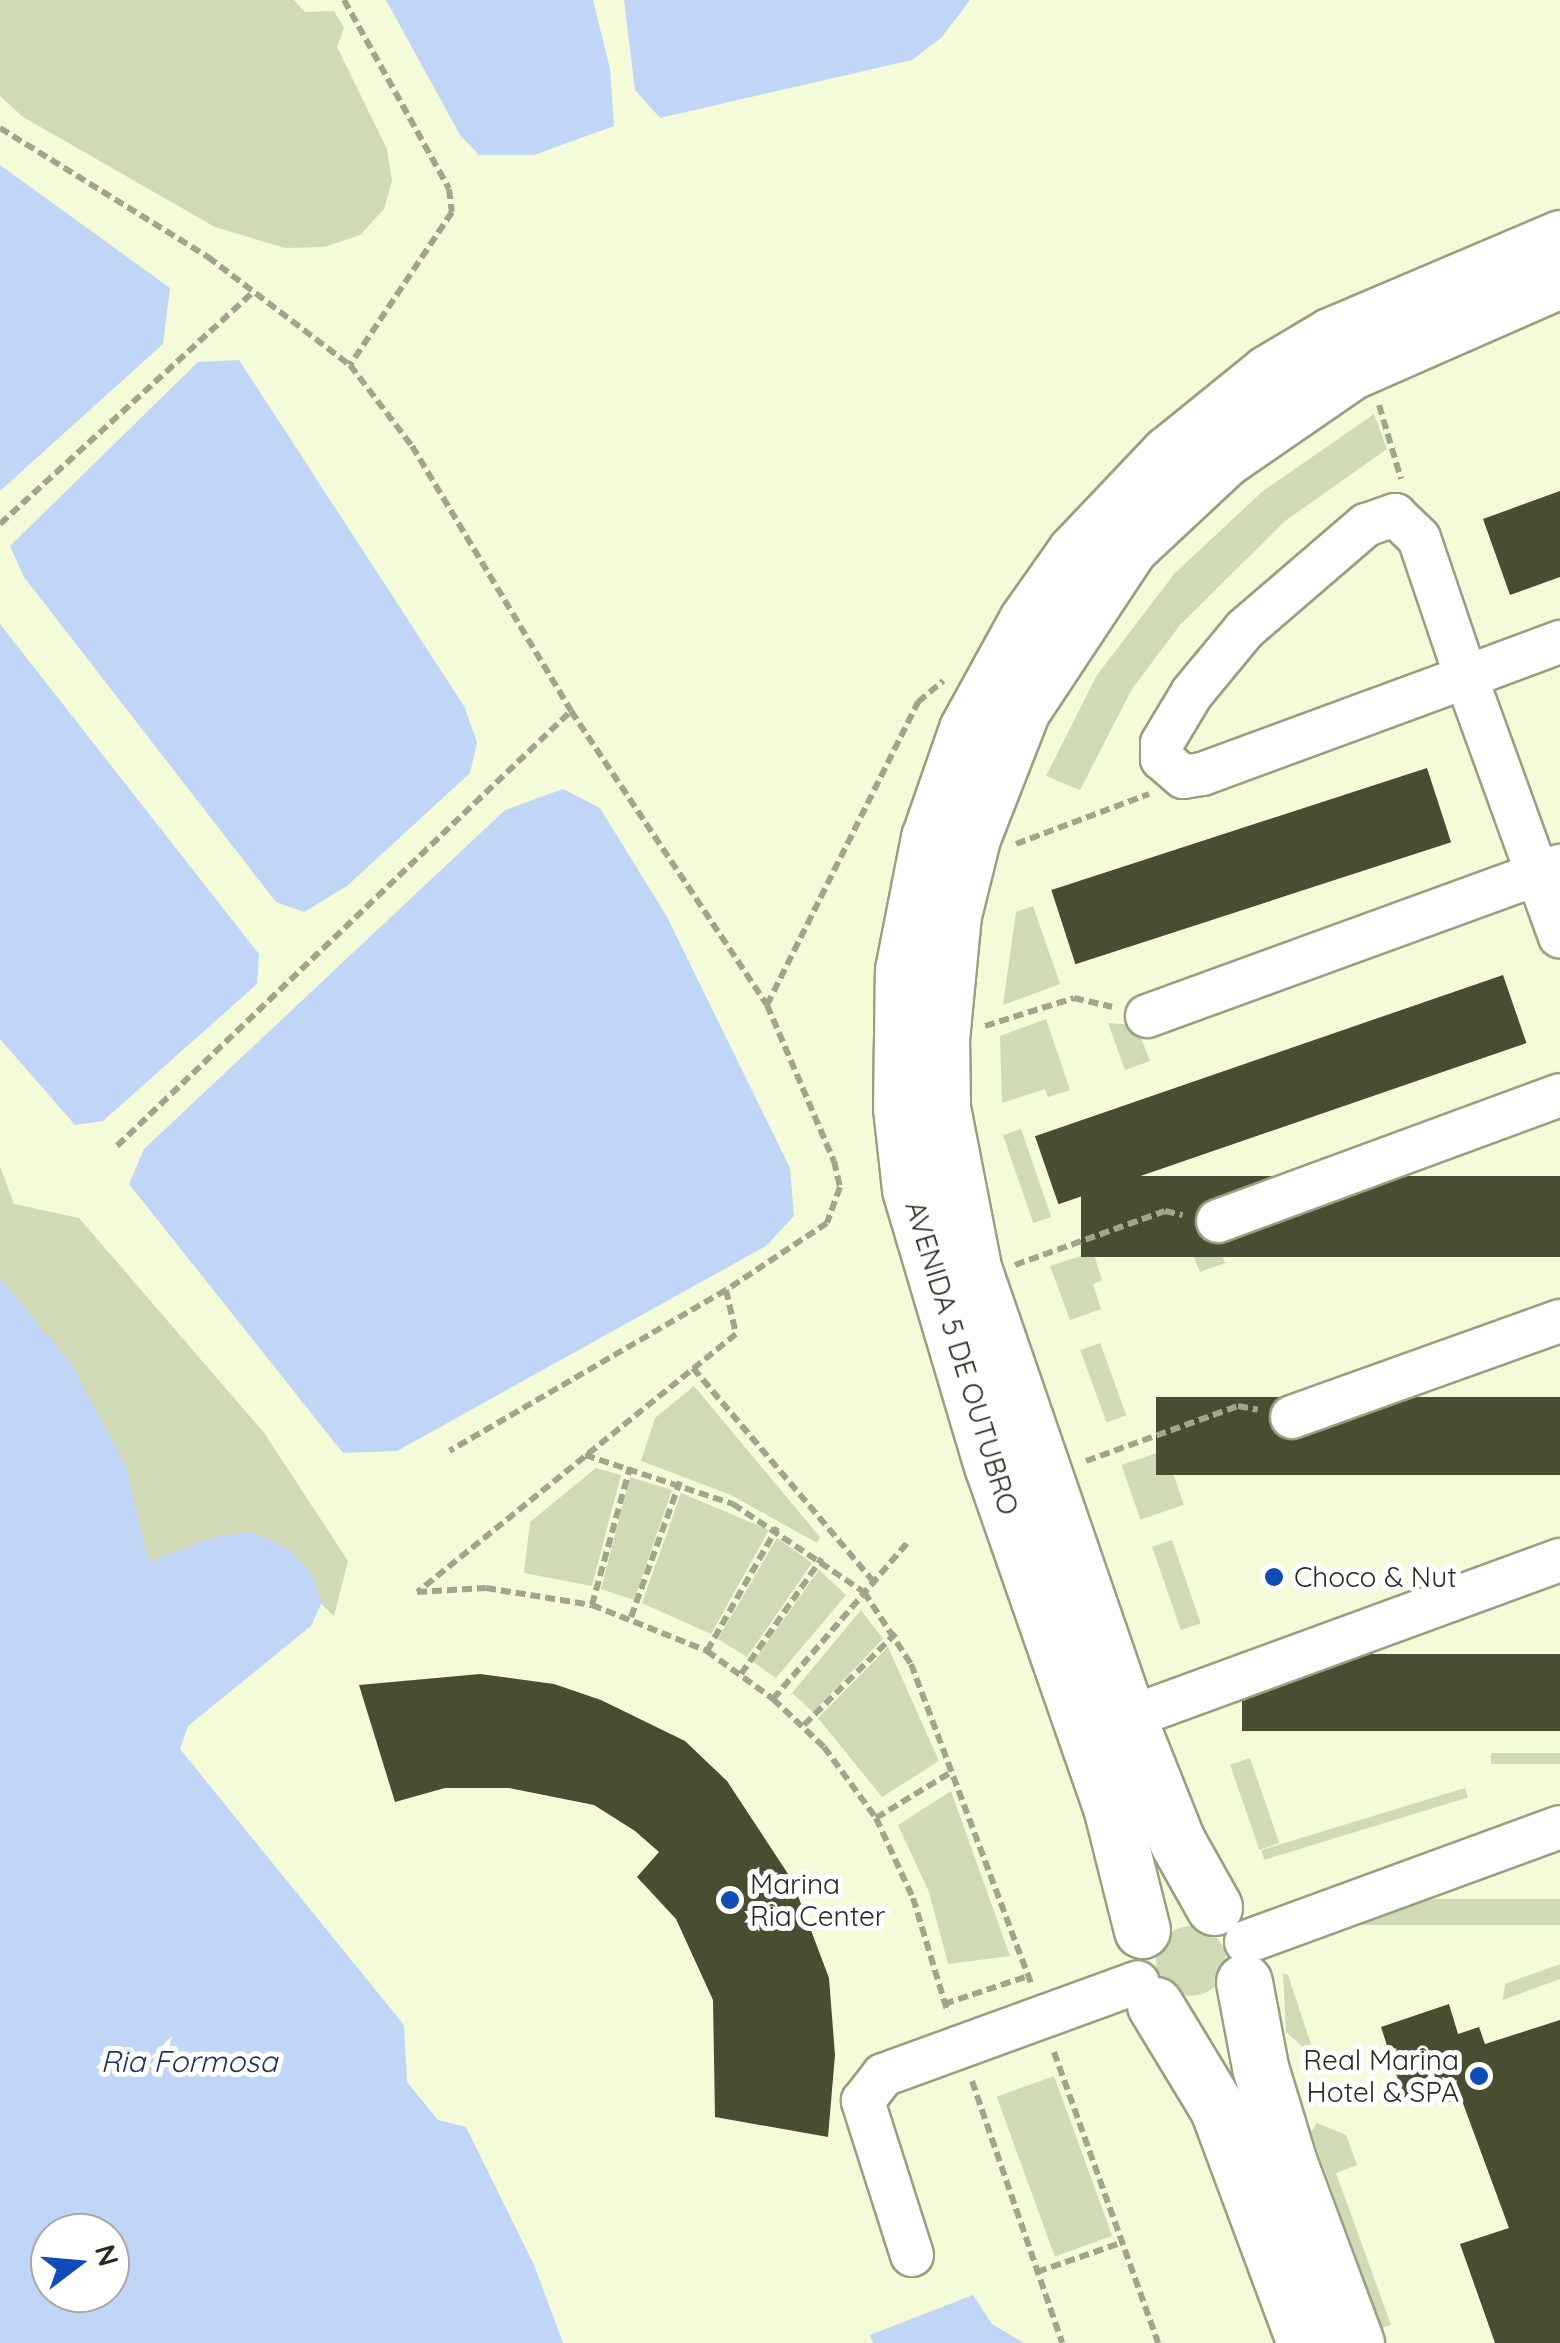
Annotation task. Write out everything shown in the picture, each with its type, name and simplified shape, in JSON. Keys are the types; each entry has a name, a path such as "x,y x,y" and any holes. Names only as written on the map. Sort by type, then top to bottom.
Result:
{"main road":[{"name":"AVENIDA 5 DE OUTUBRO","path":"1306,2343 1218,2109 1145,1972 1111,1807 992,1466 910,1190 900,1041 914,902 946,778 994,677 1076,552 1217,411 1332,335 1560,238"},
{"name":"AVENIDA 5 DE OUTUBRO","path":"1356,2343 1277,2123 1235,1944 1177,1842 1128,1718 976,1279 951,1170 941,1039 966,863 995,771 1039,680 1093,596 1170,506 1278,417 1350,372 1560,280"},
{"path":"1182,1903 1235,1944 1222,2009 1206,2016 1188,2018 1145,1972 1182,1903"}],"street":[{"path":"1560,642 1466,677 1202,774 1183,777 1162,759 1162,744 1192,694 1245,629 1305,573 1366,525 1395,515 1419,538 1466,677 1549,870 1560,936"},
{"path":"1147,1016 1549,870"},
{"path":"1218,1220 1560,1095"},
{"path":"1292,1417 1560,1321"},
{"path":"1128,1718 1560,1560"},
{"path":"1235,1944 1560,1827"},
{"path":"912,2255 863,2101 883,2075 1042,2017 1145,1972"}],"path":[{"path":"344,0 361,41 450,189 452,212 350,365"},
{"path":"0,128 252,292 350,365 412,446 570,711 767,1005 840,1188 827,1223 726,1290 449,1450"},
{"path":"0,524 252,292"},
{"path":"1380,410 1391,447"},
{"path":"767,1005 918,702 935,682 994,677"},
{"path":"117,1146 570,711"},
{"path":"966,863 1202,774"},
{"path":"941,1039 1074,998 1147,1016"},
{"path":"976,1279 1165,1211 1218,1220"},
{"path":"726,1290 736,1334 418,1592 486,1588 592,1605 632,1617 707,1651 804,1726 876,1818 914,1898 944,2004 1062,2343"},
{"path":"693,1368 873,1581"},
{"path":"1042,1476 1238,1406 1292,1417"},
{"path":"585,1455 680,1482 777,1528 864,1592 896,1634 953,1771 1158,2343"},
{"path":"592,1605 630,1467"},
{"path":"632,1617 680,1482"},
{"path":"707,1651 777,1528"},
{"path":"773,1699 908,1542"},
{"path":"741,1674 822,1558"},
{"path":"804,1726 896,1634"},
{"path":"876,1818 953,1771"},
{"path":"944,2004 1028,1976"},
{"path":"1037,2272 1123,2242"}],"green space":[{"path":"0,0 294,0 305,12 334,11 344,28 337,47 387,149 392,181 384,209 360,235 324,247 285,248 215,227 23,117 0,96"},
{"path":"1374,414 1387,449 1285,521 1180,625 1132,689 1080,790 1046,776 1097,675 1175,573 1263,491"},
{"path":"1033,906 1060,984 1003,1005 1016,912"},
{"path":"1046,1019 1070,1090 1048,1097 1045,1089 1002,1103 1000,1036"},
{"path":"1108,1023 1136,1025 1150,1061 1125,1070"},
{"path":"1021,1129 1051,1217 1033,1223 1003,1135"},
{"path":"0,1166 14,1204 79,1218 265,1434 348,1561 334,1616 318,1601 146,1567 0,1284"},
{"path":"1180,1224 1211,1228 1225,1263 1200,1272"},
{"path":"1093,1252 1102,1280 1093,1284 1101,1309 1070,1320 1050,1266"},
{"path":"1100,1343 1126,1415 1107,1423 1080,1350"},
{"path":"694,1386 820,1537 817,1543 731,1495 641,1461 655,1418"},
{"path":"1165,1450 1184,1505 1140,1520 1122,1465"},
{"path":"596,1468 621,1475 592,1586 524,1573 530,1522"},
{"path":"630,1477 672,1490 634,1600 601,1589"},
{"path":"681,1493 769,1530 711,1634 642,1603"},
{"path":"777,1538 812,1563 747,1657 718,1639"},
{"path":"1172,1540 1201,1623 1181,1630 1152,1547"},
{"path":"819,1570 846,1595 776,1678 753,1662"},
{"path":"861,1610 883,1639 813,1712 792,1693"},
{"path":"888,1647 939,1761 882,1797 818,1718"},
{"path":"1491,1753 1560,1753 1560,1764 1491,1764"},
{"path":"1250,1758 1279,1843 1259,1850 1230,1765"},
{"path":"1465,1788 1468,1798 1264,1860 1261,1850"},
{"path":"951,1791 1010,1956 948,1964 929,1892 898,1825"},
{"path":"1335,1899 1560,1899 1560,1925 1335,1925"},
{"path":"1191,1926 1216,1936 1226,1961 1216,1986 1191,1996 1166,1986 1156,1961 1166,1936"},
{"path":"1560,1964 1560,1979 1503,2000 1505,1984"},
{"path":"1283,1973 1288,1975 1316,2059 1286,2032"},
{"path":"1054,2076 1112,2236 1055,2257 997,2097"},
{"path":"1317,2123 1346,2135 1357,2165 1336,2173 1391,2325 1382,2328 1311,2133"}],"water":[{"path":"386,0 593,0 610,69 614,126 534,155 479,155 460,135"},
{"path":"624,0 970,0 942,37 912,60 660,118 635,90"},
{"path":"0,165 170,288 163,344 0,491"},
{"path":"239,360 464,706 477,742 470,773 347,886 304,912 276,902 24,577 10,546 198,362"},
{"path":"0,624 259,954 257,984 103,1121 75,1125 0,1039"},
{"path":"563,789 600,808 667,917 790,1168 794,1216 766,1246 397,1451 343,1453 129,1184 144,1149 505,810"},
{"name":"Ria Formosa","path":"0,1278 72,1365 126,1467 149,1562 217,1536 253,1532 290,1550 311,1572 322,1602 311,1626 188,1726 180,1749 404,2025 407,2082 438,2120 466,2127 534,2265 563,2343 0,2343"},
{"path":"973,2295 992,2324 1024,2343 873,2343 870,2335"}],"building":[{"path":"1560,491 1560,577 1510,595 1483,519"},
{"path":"1427,768 1451,842 1075,964 1051,890"},
{"path":"1503,975 1526,1043 1058,1204 1035,1136"},
{"path":"1081,1176 1560,1176 1560,1257 1081,1257"},
{"path":"1156,1397 1560,1397 1560,1475 1156,1475"},
{"path":"1242,1654 1560,1654 1560,1731 1242,1731"},
{"name":"Marina Ria Center","path":"480,1674 554,1684 601,1700 685,1741 727,1781 792,1880 829,1978 835,2055 828,2137 715,2117 713,2000 676,1919 637,1877 659,1852 635,1831 594,1805 509,1788 445,1788 395,1802 359,1685"},
{"path":"1449,2004 1458,2034 1479,2027 1485,2044 1560,2020 1560,2343 1495,2343 1460,2244 1509,2228 1461,2098 1442,2104 1437,2087 1404,2098 1381,2027"}],"place":[{"name":"Choco & Nut","path":"1274,1577"},
{"name":"Marina Ria Center","path":"730,1900"},
{"name":"Real Marina Hotel & SPA","path":"1479,2076"}]}
